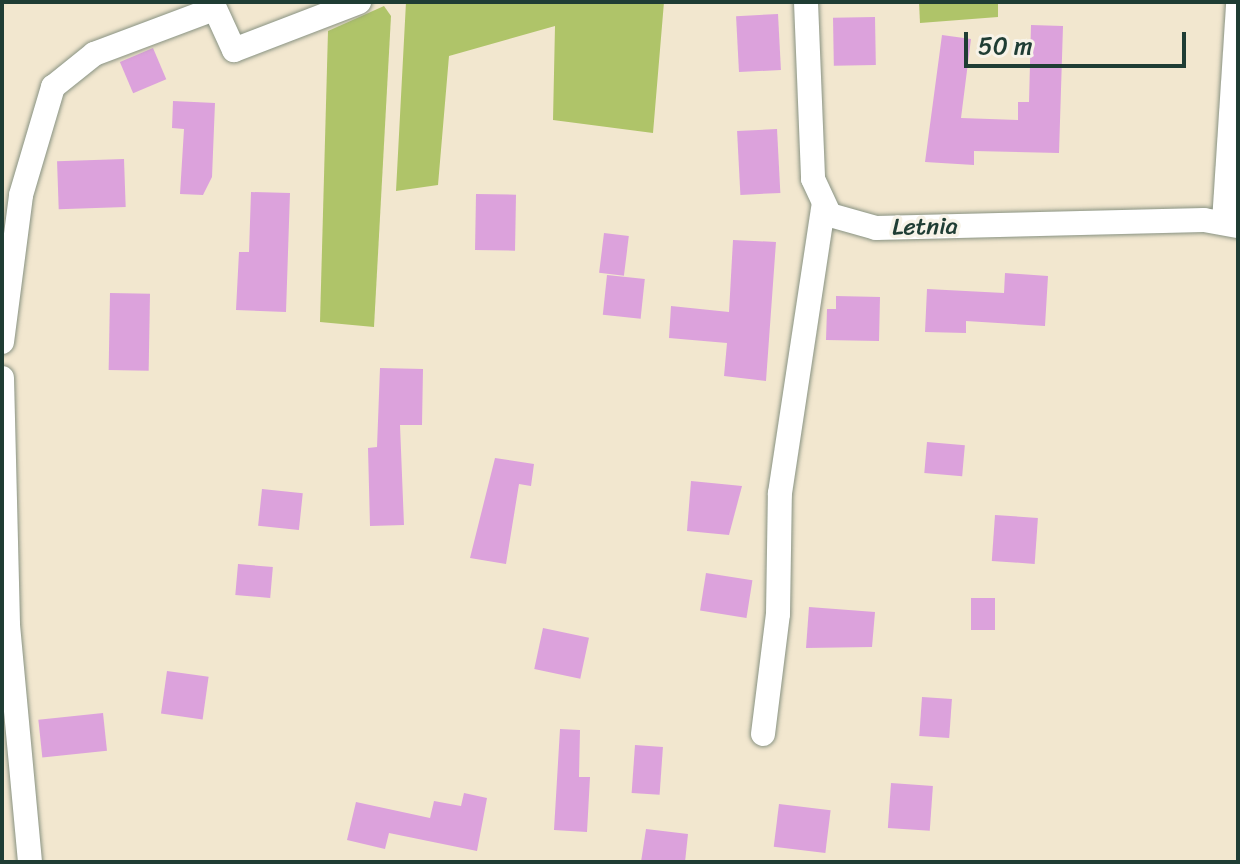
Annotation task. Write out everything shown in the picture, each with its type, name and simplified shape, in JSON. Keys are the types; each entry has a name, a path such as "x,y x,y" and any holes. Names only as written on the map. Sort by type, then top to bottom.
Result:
{"street":[{"path":"2,342 21,195 53,87 94,54 213,6 234,50 359,2"},
{"path":"763,734 778,614 780,493 823,208 813,179 806,2"},
{"path":"1231,224 1238,3"},
{"name":"Letnia","path":"823,208 876,228 1231,224"},
{"path":"2,378 8,625 30,862"}],"green space":[{"path":"406,2 664,2 653,133 553,120 555,26 449,56 438,185 396,191"},
{"path":"919,2 998,2 998,17 920,23"},
{"path":"384,6 391,16 374,327 320,322 328,31"}],"building":[{"path":"778,14 781,70 739,72 736,16"},
{"path":"875,17 876,65 834,66 833,18"},
{"path":"1031,25 1063,26 1059,153 974,151 974,165 925,162 942,35 971,39 961,118 1018,120 1018,102 1029,102"},
{"path":"153,48 166,79 133,93 120,62"},
{"path":"173,101 215,103 212,177 203,195 180,194 184,129 172,128"},
{"path":"777,129 780,193 740,195 737,131"},
{"path":"124,159 126,207 59,209 57,161"},
{"path":"251,192 290,193 286,312 236,310 239,252 249,252"},
{"path":"476,194 516,195 515,251 475,250"},
{"path":"604,233 629,236 624,276 599,273"},
{"path":"733,240 776,242 766,381 724,376 727,343 669,338 671,306 729,312"},
{"path":"1005,273 1048,276 1045,326 966,321 966,333 925,332 927,289 1004,293"},
{"path":"607,275 645,279 641,319 603,315"},
{"path":"110,293 150,294 149,371 109,370"},
{"path":"836,296 880,297 879,341 826,340 827,309 836,309"},
{"path":"380,368 423,369 422,425 400,425 404,525 370,526 368,448 377,447"},
{"path":"927,442 965,445 962,476 924,473"},
{"path":"495,458 534,464 531,486 519,484 506,564 470,558"},
{"path":"691,481 742,486 729,535 687,531"},
{"path":"262,489 303,493 299,530 258,526"},
{"path":"995,515 1038,518 1035,564 992,561"},
{"path":"238,564 273,567 270,598 235,595"},
{"path":"706,573 752,580 746,618 700,611"},
{"path":"971,598 995,598 995,630 971,630"},
{"path":"809,607 875,612 872,647 806,648"},
{"path":"543,628 589,638 580,679 534,669"},
{"path":"167,671 209,677 203,719 161,714"},
{"path":"922,697 952,699 949,738 919,736"},
{"path":"103,713 107,751 42,758 38,720"},
{"path":"560,729 580,730 579,777 590,777 587,832 554,830"},
{"path":"635,745 663,747 660,795 632,793"},
{"path":"891,783 933,786 930,831 888,828"},
{"path":"464,793 487,798 477,851 389,833 385,849 347,840 356,802 430,818 434,801 461,806"},
{"path":"779,804 831,810 825,853 774,847"},
{"path":"646,829 688,834 685,862 641,862"}]}
